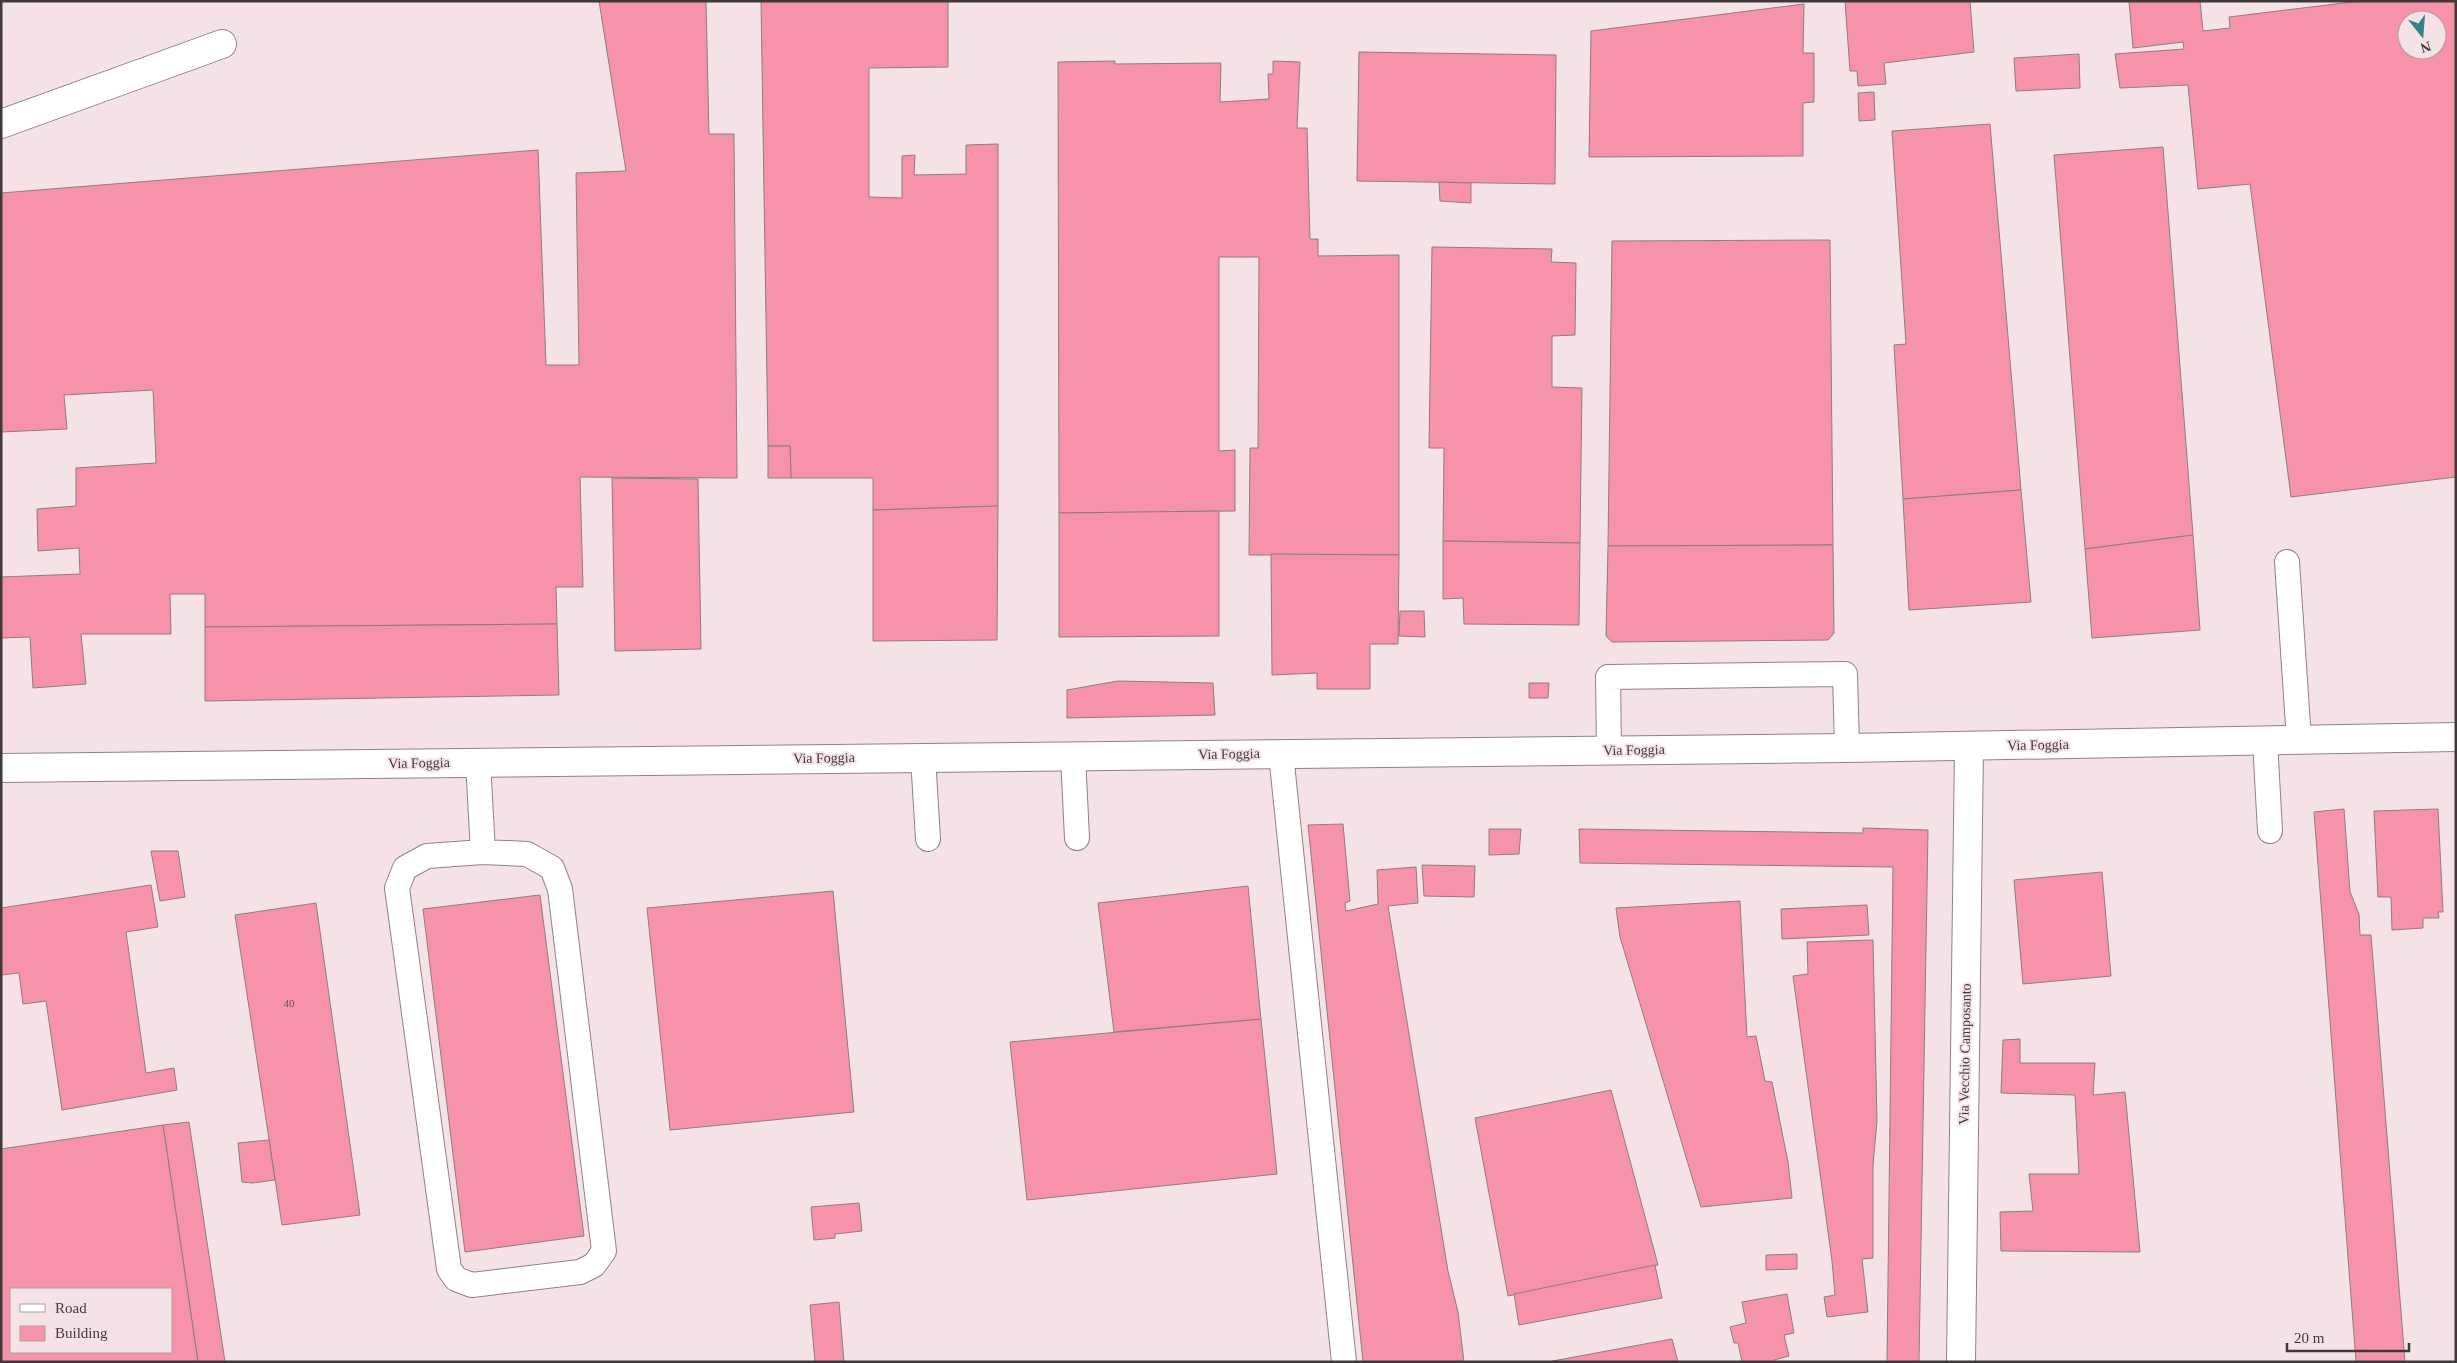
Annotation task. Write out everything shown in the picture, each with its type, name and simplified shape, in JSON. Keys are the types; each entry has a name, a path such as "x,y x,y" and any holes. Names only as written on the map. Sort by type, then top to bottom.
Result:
{"main road":[{"path":"1,124 222,44"},
{"name":"Via Foggia","path":"1,768 1847,748 2456,737"},
{"name":"Via Vecchio Camposanto","path":"1961,1362 1969,746"}],"lane":[{"path":"2287,562 2299,740"},
{"path":"1609,750 1608,677 1844,674 1847,748"},
{"path":"2265,741 2270,831"},
{"path":"1281,754 1344,1362"},
{"path":"1074,756 1077,838"},
{"path":"923,757 928,839"},
{"path":"478,762 483,852"},
{"path":"483,852 526,854 552,868 560,889 604,1251 594,1265 580,1272 472,1285 456,1279 449,1270 397,888 405,868 427,856 483,852"}],"building":[{"path":"599,1 706,1 709,134 734,134 737,478 580,477 583,587 556,587 557,624 205,627 205,594 170,594 171,634 81,634 86,684 33,688 30,637 1,638 1,577 80,574 79,548 38,551 37,509 76,506 76,468 156,463 153,390 64,395 67,429 1,432 1,193 538,150 546,365 579,365 576,173 626,171"},
{"path":"761,1 948,1 948,67 869,68 869,197 902,198 902,156 915,155 914,175 966,174 966,145 998,144 998,506 873,510 873,478 791,478 790,446 768,446"},
{"path":"1845,1 1970,1 1974,52 1884,63 1886,84 1858,86 1857,71 1850,71"},
{"path":"2129,1 2200,1 2203,31 2230,28 2229,17 2360,1 2456,1 2456,477 2291,497 2250,184 2198,189 2188,85 2120,88 2115,54 2184,49 2183,42 2133,48"},
{"path":"1804,4 1803,53 1814,53 1814,102 1803,103 1803,156 1589,157 1591,31"},
{"path":"1359,52 1556,55 1555,184 1357,181"},
{"path":"2079,54 2080,88 2016,91 2014,58"},
{"path":"1115,61 1115,64 1221,63 1220,102 1269,99 1268,74 1273,74 1273,61 1300,62 1297,128 1307,128 1310,239 1318,239 1318,256 1399,255 1399,555 1249,555 1250,448 1258,448 1259,257 1219,257 1219,451 1235,450 1235,511 1059,513 1058,62"},
{"path":"1874,92 1875,120 1859,121 1858,93"},
{"path":"1990,124 2021,490 1903,499 1894,345 1906,344 1892,131"},
{"path":"2163,147 2193,535 2085,549 2054,155"},
{"path":"1439,182 1471,183 1471,203 1440,201"},
{"path":"1830,240 1833,545 1608,546 1612,241"},
{"path":"1432,247 1552,249 1551,262 1576,263 1575,335 1552,336 1552,387 1582,388 1580,543 1443,541 1444,448 1429,448"},
{"path":"768,446 790,446 791,478 768,478"},
{"path":"612,478 698,479 701,649 615,651"},
{"path":"2021,490 2031,602 1909,610 1903,499"},
{"path":"998,506 997,640 873,641 873,510"},
{"path":"1219,511 1219,636 1059,637 1059,513"},
{"path":"2193,535 2200,630 2092,638 2085,549"},
{"path":"1443,541 1580,543 1579,625 1464,624 1463,598 1443,599"},
{"path":"1833,545 1834,633 1828,640 1612,642 1606,636 1608,546"},
{"path":"1271,554 1399,555 1398,644 1370,644 1370,689 1317,689 1317,673 1272,675"},
{"path":"1400,611 1424,611 1425,637 1399,636"},
{"path":"557,624 559,695 205,701 205,627"},
{"path":"1118,681 1213,683 1215,715 1067,718 1067,690"},
{"path":"1529,683 1549,683 1548,698 1529,698"},
{"path":"2344,809 2350,892 2359,914 2360,935 2371,935 2405,1362 2356,1362 2314,812"},
{"path":"2438,809 2443,912 2438,912 2439,918 2423,918 2423,928 2392,930 2391,897 2378,897 2374,811"},
{"path":"1343,824 1350,901 1345,903 1346,911 1378,904 1377,870 1416,867 1418,903 1388,906 1448,1271 1458,1312 1464,1362 1363,1362 1308,825"},
{"path":"1863,828 1928,830 1919,1362 1887,1362 1893,867 1580,863 1579,829 1863,833"},
{"path":"1489,829 1521,829 1519,854 1489,855"},
{"path":"151,851 178,851 185,897 160,901"},
{"path":"1422,865 1475,866 1474,897 1424,896"},
{"path":"2102,872 2111,976 2023,984 2014,880"},
{"path":"151,885 158,927 126,932 146,1073 174,1068 177,1090 62,1110 46,1001 23,1004 19,973 1,975 1,908"},
{"path":"1248,886 1261,1019 1114,1032 1098,903"},
{"path":"833,891 854,1112 670,1130 647,908"},
{"path":"540,895 584,1236 465,1252 423,909"},
{"path":"1740,901 1747,1037 1756,1036 1765,1081 1772,1082 1788,1162 1792,1198 1701,1207 1620,937 1616,908"},
{"path":"316,903 360,1215 282,1225 235,915"},
{"path":"1867,905 1869,935 1782,939 1781,909"},
{"path":"1873,940 1877,1121 1873,1165 1873,1258 1862,1259 1868,1312 1827,1317 1824,1297 1835,1295 1832,1261 1793,976 1808,974 1807,942"},
{"path":"1261,1019 1277,1174 1027,1200 1010,1042"},
{"path":"2020,1039 2020,1063 2095,1063 2093,1095 2125,1092 2140,1252 2001,1251 2000,1212 2033,1211 2029,1174 2079,1174 2075,1095 2001,1093 2003,1040"},
{"path":"1611,1090 1658,1265 1508,1296 1475,1118"},
{"path":"189,1122 225,1362 198,1362 163,1125"},
{"path":"163,1125 198,1362 1,1362 1,1149"},
{"path":"269,1140 275,1180 253,1183 242,1182 238,1143"},
{"path":"859,1203 862,1231 835,1234 835,1238 814,1240 811,1207"},
{"path":"1797,1254 1797,1269 1766,1270 1766,1255"},
{"path":"1655,1265 1662,1298 1519,1325 1514,1294"},
{"path":"1787,1294 1794,1333 1784,1335 1789,1356 1774,1360 1775,1362 1742,1362 1738,1343 1734,1343 1730,1327 1746,1323 1742,1302"},
{"path":"839,1302 844,1362 815,1362 810,1305"},
{"path":"1672,1339 1678,1362 1547,1362"}]}
